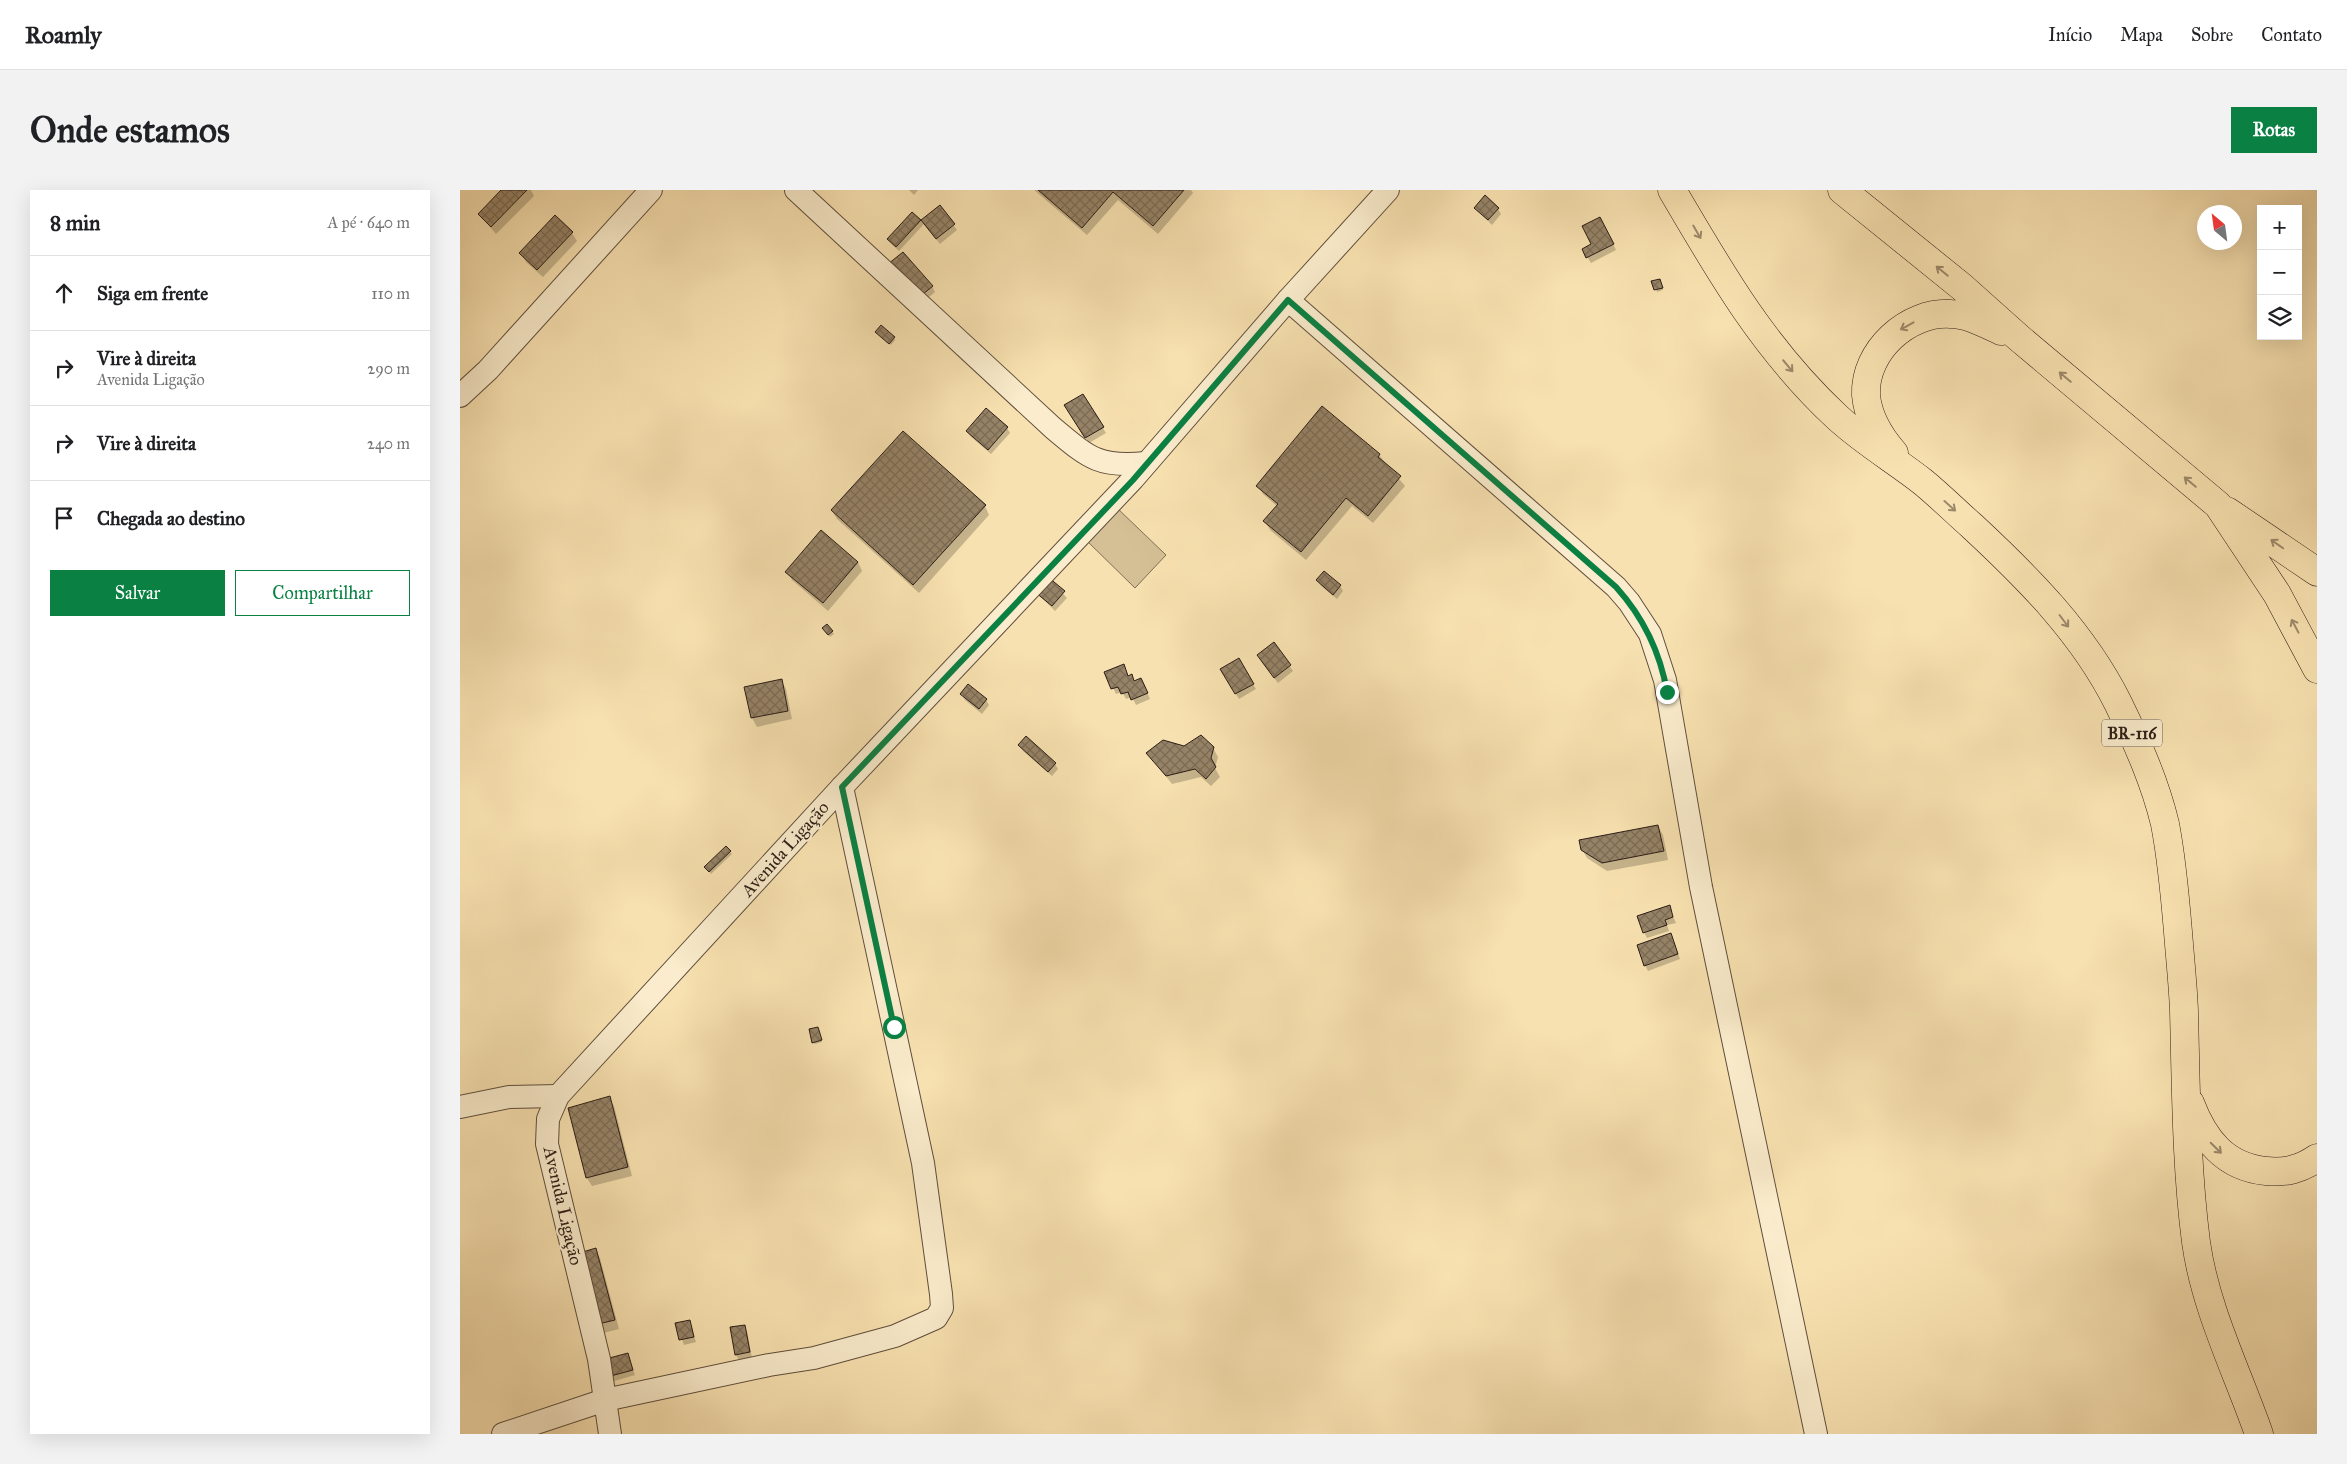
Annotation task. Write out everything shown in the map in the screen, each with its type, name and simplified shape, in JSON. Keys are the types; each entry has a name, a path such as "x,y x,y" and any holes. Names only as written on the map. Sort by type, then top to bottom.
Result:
{"highway":[{"name":"BR-116","path":"1672,190 1730,288 1795,375 1840,420 1884,456 1922,481 2008,559 2056,611 2110,688 2143,756 2164,820 2174,883 2184,1009 2186,1133 2199,1260 2210,1300 2259,1434"},
{"path":"1842,190 1962,288 2218,505 2317,572"},
{"path":"1922,481 1889,447 1876,429 1869,410 1866,394 1869,376 1883,347 1896,333 1908,324 1951,314 1972,319 2019,338"},
{"path":"2218,505 2277,594 2317,669"},
{"path":"2185,1090 2204,1132 2230,1161 2251,1169 2283,1172 2300,1167 2317,1158"}],"street":[{"path":"460,396 488,370 651,190"},
{"path":"796,190 1053,428 1086,456 1127,465 1146,463"},
{"name":"Avenida Ligação","path":"610,1434 599,1359 547,1144 548,1119 558,1096 842,787 1133,480 1288,300 1388,190"},
{"path":"1288,300 1596,569 1629,602 1650,634 1665,680 1701,887 1816,1434"},
{"path":"503,1434 605,1400 857,1348 930,1323 940,1314 942,1308 941,1294 923,1163 842,787"},
{"path":"460,1107 509,1097 558,1096"}],"shaded area":[{"path":"1116,507 1166,555 1135,588 1085,539"}],"building":[{"path":"501,190 527,190 491,227 478,214"},
{"path":"1038,190 1184,190 1153,226 1113,192 1082,228"},
{"path":"1485,195 1499,208 1488,220 1474,208"},
{"path":"940,205 955,224 936,239 921,220"},
{"path":"912,212 921,220 896,247 887,239"},
{"path":"555,215 573,232 537,270 519,253"},
{"path":"1600,217 1614,244 1586,258 1582,249 1591,244 1582,226"},
{"path":"903,252 933,286 918,298 888,264"},
{"path":"1660,279 1663,288 1654,290 1651,281"},
{"path":"881,325 895,337 889,344 875,332"},
{"path":"1083,394 1104,427 1085,438 1064,405"},
{"path":"1322,406 1380,454 1378,457 1401,476 1368,516 1346,498 1301,552 1263,521 1278,504 1256,486"},
{"path":"986,408 1008,427 988,450 966,431"},
{"path":"903,431 986,505 913,585 831,510"},
{"path":"821,530 858,562 823,603 785,572"},
{"path":"1324,571 1341,585 1333,595 1316,580"},
{"path":"1048,577 1065,591 1052,606 1035,592"},
{"path":"827,624 833,631 828,635 822,628"},
{"path":"1274,642 1291,665 1274,678 1257,655"},
{"path":"1239,658 1254,684 1235,694 1220,669"},
{"path":"1124,664 1128,676 1132,674 1134,681 1141,678 1148,693 1131,700 1128,692 1121,694 1118,687 1111,689 1104,672"},
{"path":"782,679 788,711 751,718 744,687"},
{"path":"968,684 987,699 979,709 960,694"},
{"path":"1201,735 1214,747 1211,758 1216,767 1206,779 1195,769 1166,776 1146,753 1163,740 1184,746"},
{"path":"1026,736 1056,763 1048,772 1018,745"},
{"path":"1658,825 1664,851 1602,863 1581,850 1579,840"},
{"path":"726,846 731,851 709,872 704,867"},
{"path":"1670,905 1673,917 1665,920 1667,925 1643,933 1637,916"},
{"path":"1671,933 1678,954 1644,966 1637,945"},
{"path":"818,1027 822,1040 812,1043 809,1029"},
{"path":"610,1096 628,1167 586,1178 568,1108"},
{"path":"596,1248 615,1320 594,1325 576,1254"},
{"path":"690,1320 694,1337 679,1340 675,1323"},
{"path":"745,1325 750,1352 735,1355 730,1327"},
{"path":"628,1353 633,1370 607,1377 602,1360"}],"route":[{"path":"894,1027 842,787 1133,480 1288,300 1616,587 1629,602 1650,634 1661,665 1667,692"}]}
